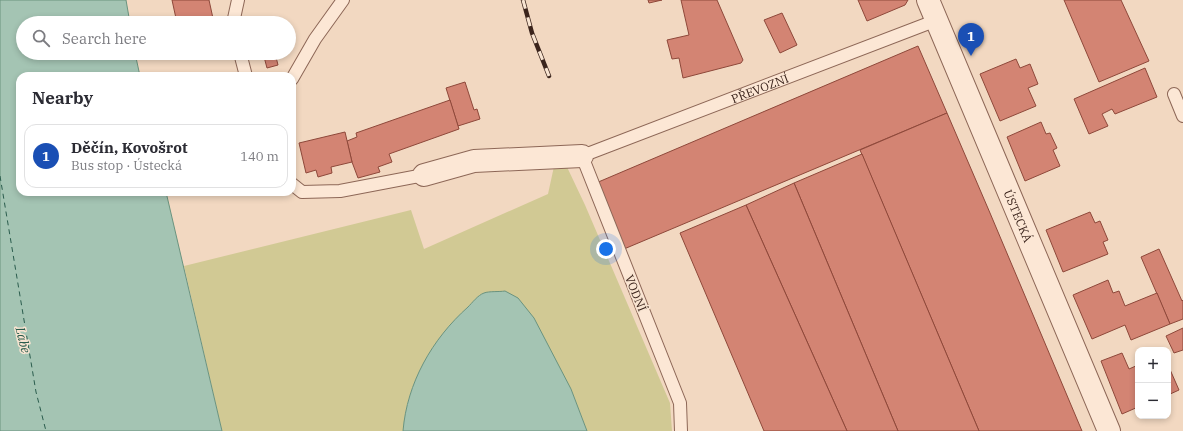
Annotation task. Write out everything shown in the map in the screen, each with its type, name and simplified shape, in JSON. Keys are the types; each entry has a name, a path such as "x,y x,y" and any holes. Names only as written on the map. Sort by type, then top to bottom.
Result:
{"street":[{"name":"ÚSTECKÁ","path":"928,0 1109,431"},
{"path":"424,174 474,160 582,156"}],"lane":[{"path":"234,16 238,0"},
{"path":"296,72 314,39 343,0"},
{"name":"PŘEVOZNÍ","path":"582,156 937,20"},
{"path":"242,60 245,72"},
{"path":"1174,94 1183,116"},
{"name":"VODNÍ","path":"582,156 680,403 681,431"},
{"path":"296,187 302,192 340,191 424,174"}],"shaded area":[{"path":"558,148 585,205 670,403 672,431 587,431 571,389 483,293 453,322 429,354 419,371 406,410 403,431 222,431 184,266 411,210 424,249 548,194"}],"water":[{"name":"Labe","path":"0,0 126,0 129,16 16,16 16,60 137,60 139,72 16,72 16,196 167,196 222,431 0,431"},
{"path":"505,291 518,298 534,318 571,389 587,431 403,431 405,413 416,379 443,333 480,295 486,292"}],"building":[{"path":"172,0 209,0 212,16 175,16"},
{"path":"648,0 662,0 649,3"},
{"path":"681,0 717,0 743,60 741,63 683,78 679,58 672,59 667,40 689,35"},
{"path":"858,0 908,0 905,5 867,21"},
{"path":"1064,0 1121,0 1149,61 1099,82"},
{"path":"782,13 797,45 780,53 764,20"},
{"path":"918,46 947,113 624,249 596,183"},
{"path":"1016,59 1020,68 1030,64 1038,84 1028,88 1036,106 1000,121 980,74"},
{"path":"265,60 277,60 278,65 267,68"},
{"path":"1145,68 1157,97 1115,114 1112,109 1102,114 1108,126 1089,134 1074,99"},
{"path":"465,82 474,110 477,109 480,119 458,126 446,88"},
{"path":"450,100 459,129 389,154 392,162 378,167 380,172 358,178 347,141 357,137 356,133"},
{"path":"947,113 1082,431 979,431 860,150"},
{"path":"1041,122 1046,134 1050,133 1057,148 1053,150 1060,166 1025,181 1007,137"},
{"path":"345,132 352,162 331,167 332,173 318,177 316,170 306,173 299,143"},
{"path":"862,154 979,431 898,431 794,183"},
{"path":"794,183 898,431 847,431 746,205"},
{"path":"746,205 847,431 764,431 680,233"},
{"path":"1090,212 1095,223 1100,221 1108,240 1103,242 1108,254 1063,272 1046,230"},
{"path":"1159,249 1182,301 1183,300 1183,319 1170,324 1141,257"},
{"path":"1108,280 1113,293 1119,291 1125,306 1157,293 1170,324 1131,340 1125,325 1092,339 1073,295"},
{"path":"1183,328 1183,350 1174,353 1166,336"},
{"path":"1122,353 1129,369 1135,366 1135,408 1122,414 1101,361"},
{"path":"1171,372 1179,390 1171,394"}],"ferry route":[{"path":"0,176 36,392 46,431"}],"railway":[{"path":"523,0 532,33 549,76"}],"place":[{"name":"Děčín, Kovošrot","path":"971,56"}]}
